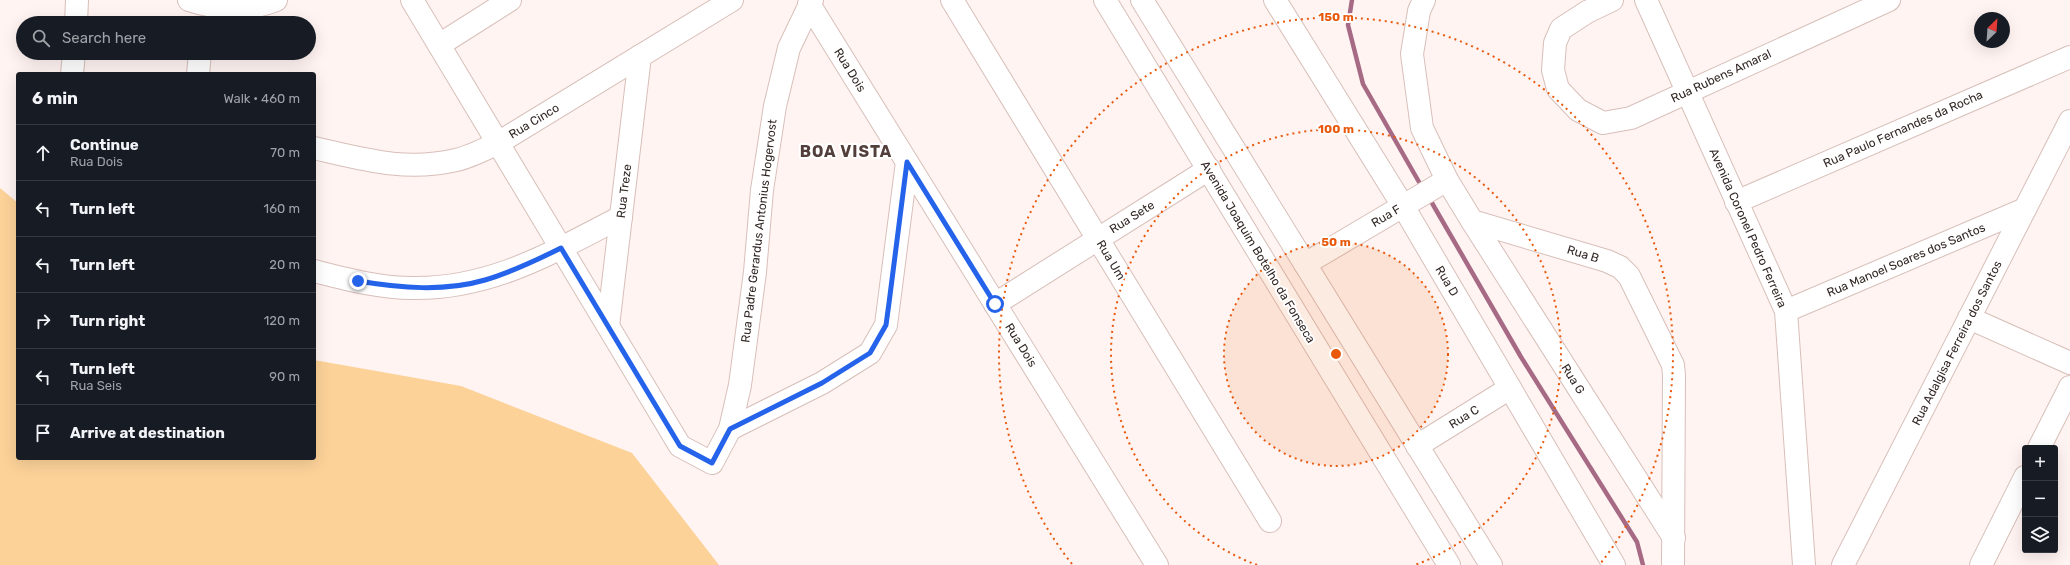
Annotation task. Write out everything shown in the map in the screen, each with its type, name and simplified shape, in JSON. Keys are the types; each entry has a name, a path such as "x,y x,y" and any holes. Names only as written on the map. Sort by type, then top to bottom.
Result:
{"street":[{"path":"76,16 77,0"},
{"path":"199,9 230,8 266,4 276,0"},
{"path":"412,0 608,326"},
{"path":"439,45 510,0"},
{"name":"Rua Cinco","path":"316,148 394,165 413,165 457,160 498,143 732,0"},
{"name":"Rua Um","path":"952,0 1270,521"},
{"name":"Avenida Joaquim Botelho da Fonseca","path":"1105,0 1449,565"},
{"path":"1142,0 1491,565"},
{"name":"Rua D","path":"1275,0 1403,206 1614,565"},
{"path":"1424,0 1419,11 1412,54 1422,128 1447,180 1472,220"},
{"name":"Rua Rubens Amaral","path":"1612,0 1587,12 1561,29 1555,43 1553,70 1558,89 1578,110 1603,123 1631,118 1687,91 1889,0"},
{"name":"Avenida Coronel Pedro Ferreira","path":"1646,0 1786,311 1804,565"},
{"name":"Rua Dois","path":"810,2 907,162 1157,565"},
{"name":"Rua Padre Gerardus Antonius Hogervost","path":"608,326 680,446 712,463 730,429 742,370 755,272 762,190 775,106 789,48 810,2"},
{"name":"Rua Treze","path":"608,326 640,56"},
{"name":"Rua Paulo Fernandes da Rocha","path":"1736,202 2070,57"},
{"path":"72,72 73,60"},
{"path":"198,72 199,60"},
{"name":"Rua Adalgisa Ferreira dos Santos","path":"1843,565 2070,121"},
{"path":"730,429 822,383 870,353 886,325 907,162"},
{"name":"Rua Sete","path":"995,304 1209,169"},
{"name":"Rua F","path":"1305,264 1447,180"},
{"name":"Rua Manoel Soares dos Santos","path":"1786,311 2025,209"},
{"path":"316,271 389,286 413,288 450,286 484,280 523,267 621,217"},
{"name":"Rua B","path":"1472,220 1607,261 1620,267 1629,276 1674,370 1673,565"},
{"name":"Rua G","path":"1472,220 1674,538"},
{"path":"1969,318 2070,363"},
{"path":"2041,445 2070,387"},
{"name":"Rua C","path":"1418,446 1510,388"},
{"path":"1981,565 2023,481"}],"shaded area":[{"path":"0,188 16,201 16,460 316,460 316,360 461,386 632,453 719,565 0,565"}],"waterway":[{"path":"1352,0 1348,25 1363,84 1419,182"},
{"path":"1432,203 1521,357 1637,542 1643,565"}],"district":[{"name":"BOA VISTA","path":"846,151"}],"route":[{"path":"358,281 413,288 450,286 484,280 523,267 561,248 680,446 712,463 730,429 822,383 855,364 870,353 886,325 907,162 995,304"}]}
